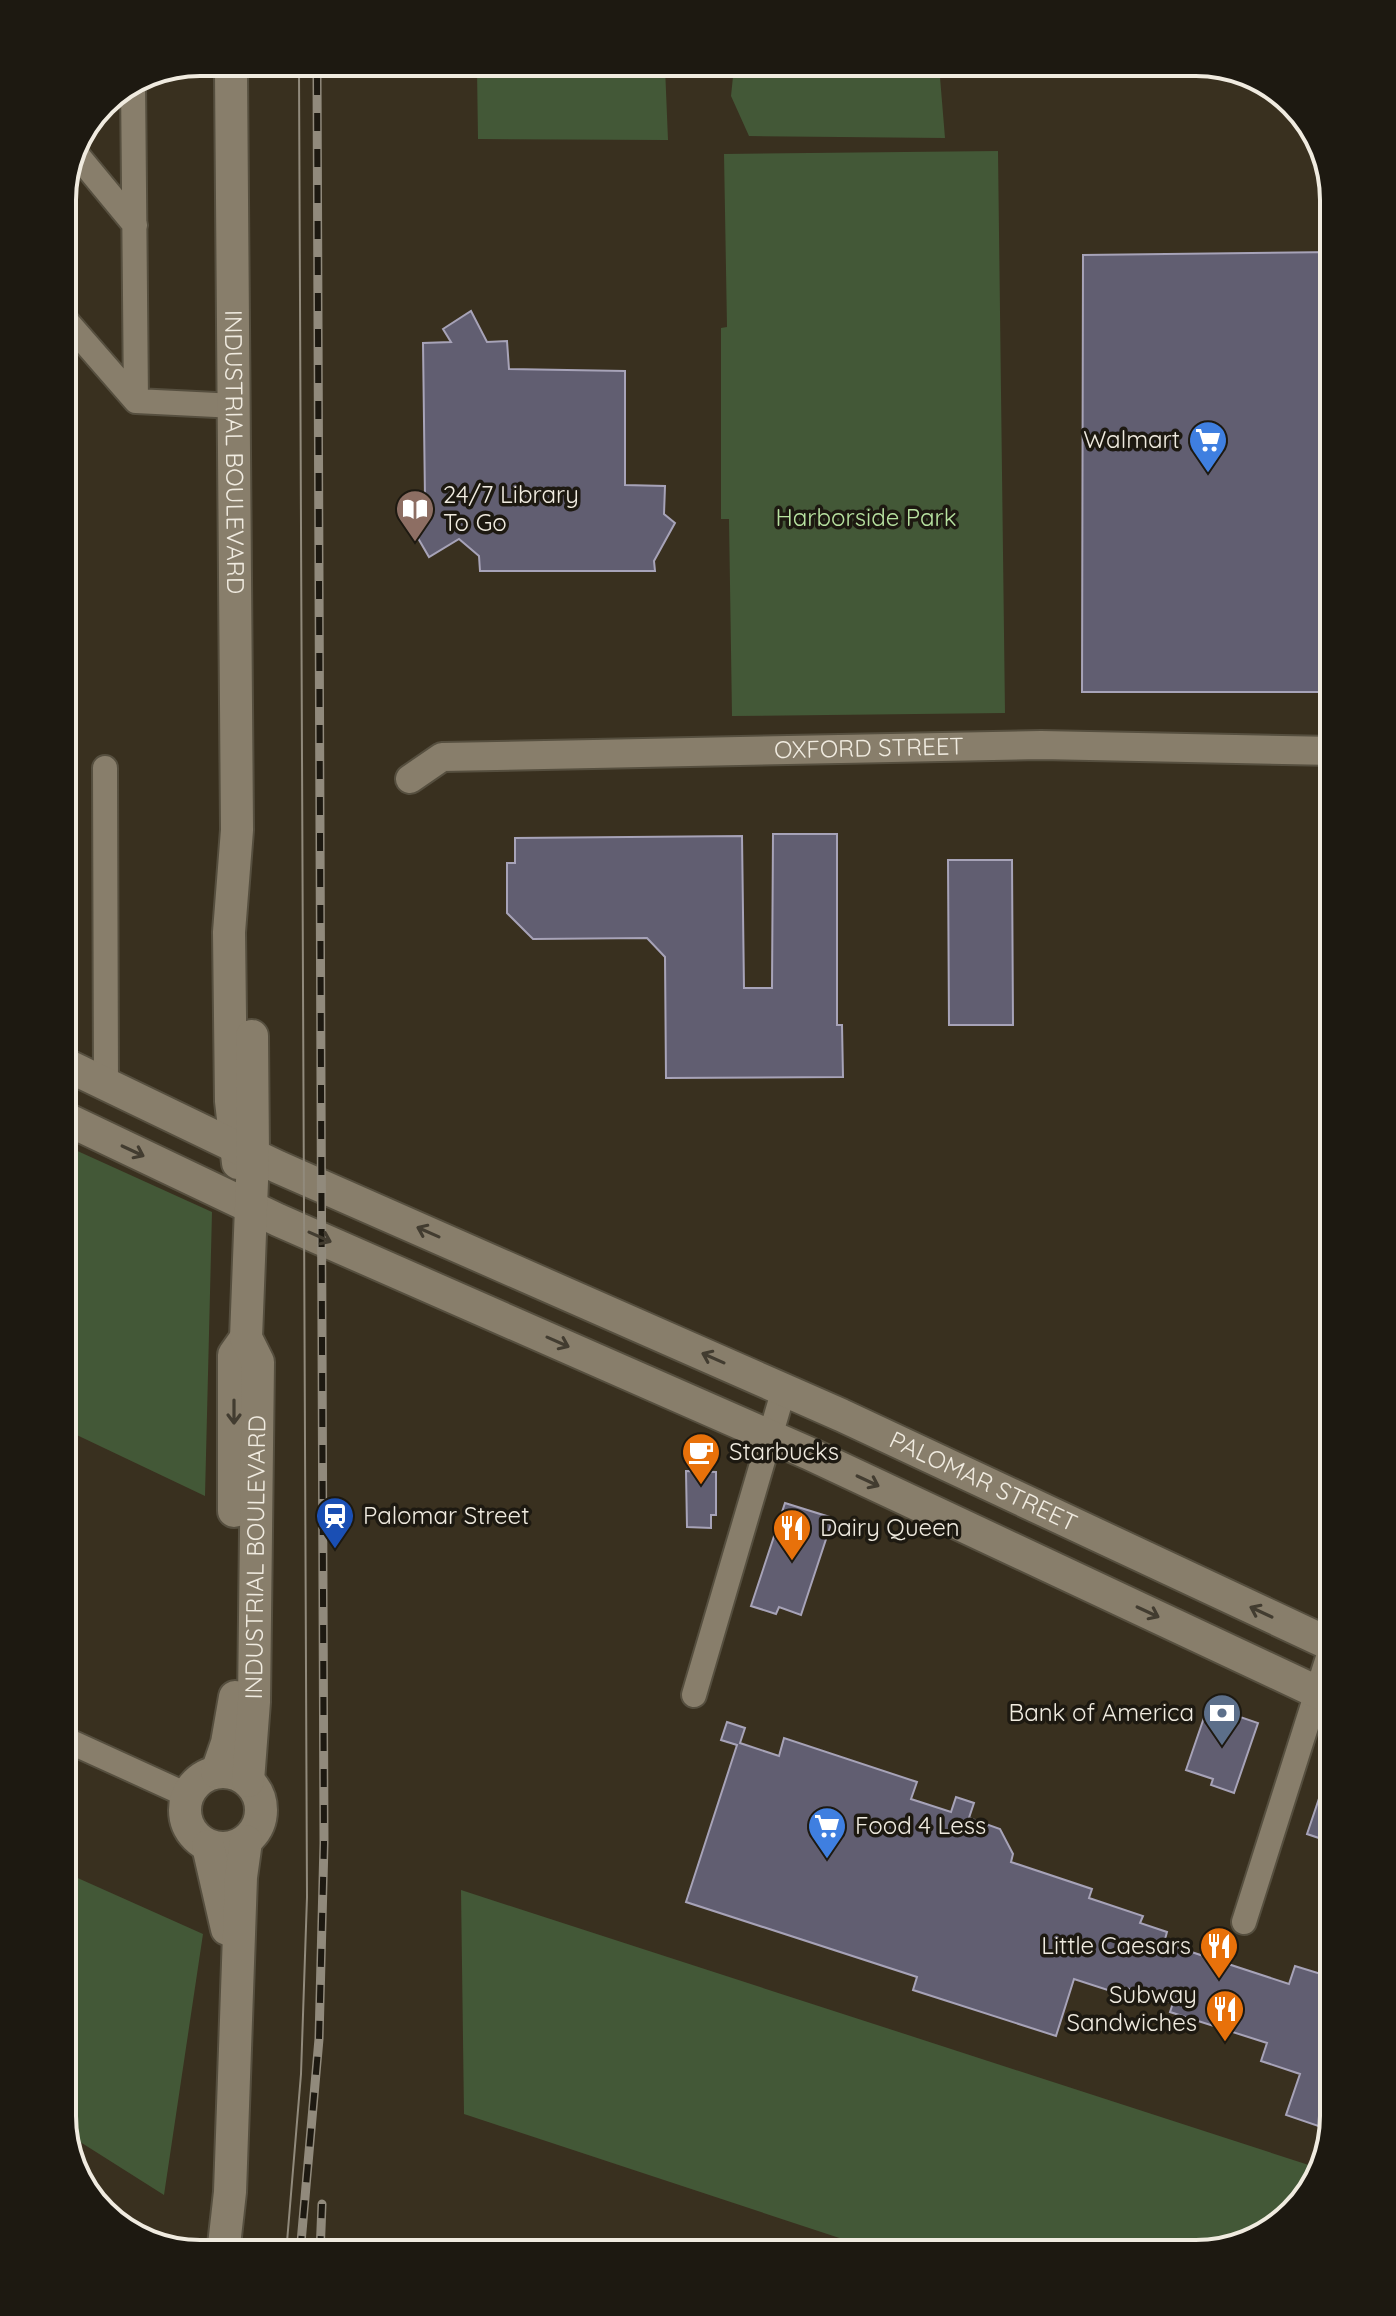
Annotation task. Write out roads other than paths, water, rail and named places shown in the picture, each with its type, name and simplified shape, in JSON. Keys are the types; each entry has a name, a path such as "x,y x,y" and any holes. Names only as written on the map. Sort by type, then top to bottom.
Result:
{"main road":[{"name":"INDUSTRIAL BOULEVARD","path":"225,2240 230,2192 236,1962 246,1841 260,1822 261,1811 255,1789 248,1781 254,1702 258,1362 246,1338 249,1205 229,932 237,830 231,76"},
{"name":"PALOMAR STREET","path":"76,1070 243,1151 784,1389 1320,1640"},
{"name":"PALOMAR STREET","path":"76,1124 249,1205 771,1436 1320,1692"},
{"name":"INDUSTRIAL BOULEVARD","path":"217,1772 235,1707 234,1355 246,1338"},
{"path":"187,1795 194,1784 217,1772 228,1772 248,1781"},
{"name":"INDUSTRIAL BOULEVARD","path":"187,1795 185,1819 190,1831 208,1846 236,1962"},
{"path":"208,1846 235,1847 246,1841"}],"street":[{"path":"133,96 136,401"},
{"path":"83,162 135,225"},
{"path":"76,332 136,401 236,406"},
{"name":"OXFORD STREET","path":"410,779 442,757 1041,745 1320,751"},
{"path":"105,768 106,1084"},
{"path":"694,1695 784,1389"},
{"path":"1244,1922 1320,1712"},
{"path":"76,1744 187,1795"}],"tram line":[{"path":"287,2240 301,2074 307,1897 299,76"}],"railway":[{"path":"301,2240 319,2039 324,1843 317,76"},
{"path":"321,2240 322,2204"}],"place":[{"name":"Walmart","path":"1208,474"},
{"name":"24/7 Library To Go","path":"415,543"},
{"name":"Starbucks","path":"701,1486"},
{"name":"Palomar Street","path":"335,1550"},
{"name":"Dairy Queen","path":"792,1562"},
{"name":"Bank of America","path":"1222,1747"},
{"name":"Food 4 Less","path":"827,1860"},
{"name":"Little Caesars","path":"1219,1980"},
{"name":"Subway Sandwiches","path":"1225,2043"}],"park label":[{"name":"Harborside Park","path":"866,518"}]}
